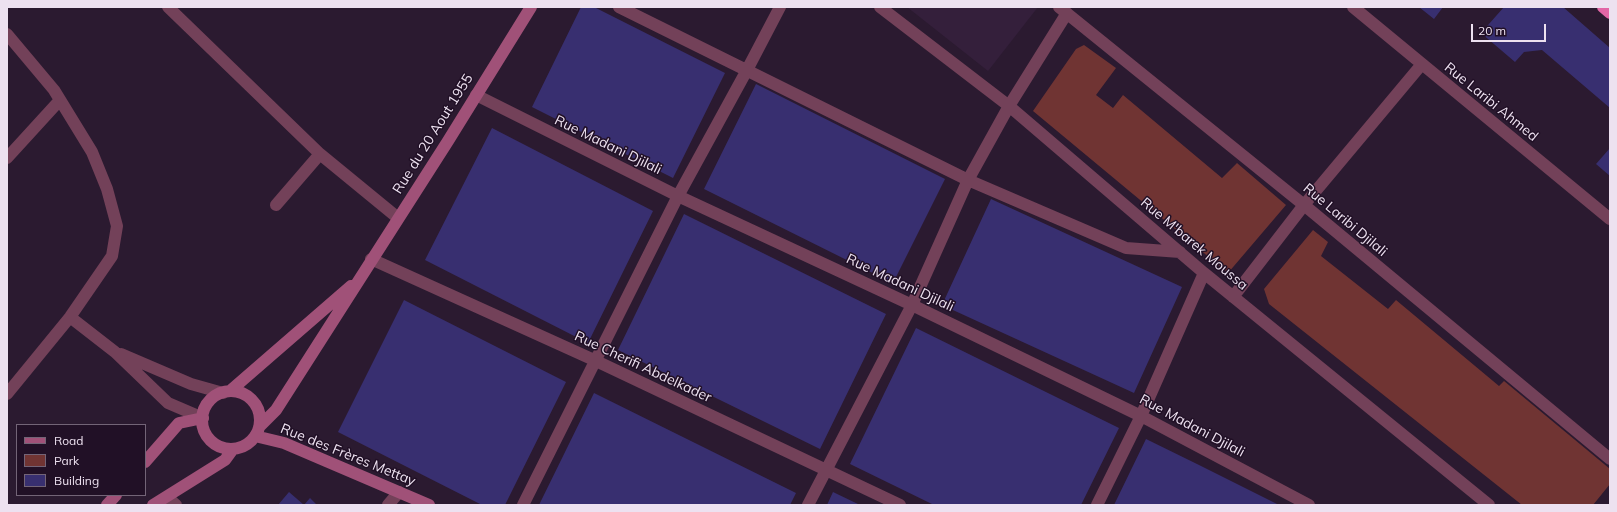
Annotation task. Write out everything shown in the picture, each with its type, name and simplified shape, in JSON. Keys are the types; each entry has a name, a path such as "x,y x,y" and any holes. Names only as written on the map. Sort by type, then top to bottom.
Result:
{"highway":[{"path":"1603,7 1610,13"}],"street":[{"path":"168,7 320,154 398,218"},
{"name":"Rue du 20 Aout 1955","path":"257,432 276,410 531,7"},
{"path":"619,7 968,180 1126,248 1180,252"},
{"path":"523,505 594,360 678,196 780,7"},
{"name":"Rue M'barek Moussa","path":"880,7 1009,106 1204,273 1489,505"},
{"name":"Rue Laribi Ahmed","path":"1353,7 1610,219"},
{"path":"808,505 912,305 968,180 1063,10"},
{"name":"Rue Laribi Djilali","path":"1063,10 1304,205 1610,459"},
{"path":"7,34 54,90 92,152 107,189 117,226 112,256 70,317 7,394"},
{"path":"1233,297 1304,205 1422,64"},
{"name":"Rue Madani Djilali","path":"476,96 678,196 912,305 1141,416 1308,505"},
{"path":"7,158 60,100"},
{"path":"276,205 320,154"},
{"name":"Rue Cherifi Abdelkader","path":"371,259 594,360 900,505"},
{"path":"1097,505 1141,416 1204,273"},
{"path":"233,450 214,444 204,428 203,418 205,408 210,401 227,392 361,277"},
{"path":"70,317 115,352 168,403 203,418"},
{"path":"115,352 191,384 227,392 240,393 253,402 258,411 257,432 249,443 233,450 225,460 172,501 153,505"},
{"path":"146,461 180,423 203,418"},
{"name":"Rue des Frères Mettay","path":"257,432 428,505"},
{"path":"388,505 399,492"},
{"path":"107,505 115,496"}],"shaded area":[{"path":"907,7 1038,7 988,71"}],"green space":[{"path":"1084,45 1116,68 1096,95 1113,108 1123,95 1222,178 1237,163 1286,205 1228,273 1033,111 1076,49"},
{"path":"1313,230 1328,242 1321,256 1388,309 1396,300 1499,386 1504,381 1610,469 1610,484 1593,505 1522,505 1269,304 1264,289"}],"building":[{"path":"581,7 594,7 725,73 673,178 532,107"},
{"path":"1419,7 1443,7 1434,19"},
{"path":"1504,7 1563,7 1610,48 1610,108 1542,50 1524,52 1515,62 1481,33"},
{"path":"756,84 945,179 893,283 704,189"},
{"path":"492,128 653,211 588,343 425,260"},
{"path":"1610,148 1610,176 1596,164"},
{"path":"991,199 1182,287 1134,393 942,305"},
{"path":"684,214 886,314 820,449 618,350"},
{"path":"404,300 566,382 505,505 482,505 338,432"},
{"path":"916,328 1119,428 1081,505 934,505 850,464"},
{"path":"594,393 796,493 790,505 539,505"},
{"path":"1146,439 1197,464 1279,505 1114,505"},
{"path":"289,492 304,505 278,505"},
{"path":"833,492 860,505 827,505"},
{"path":"310,498 317,505 304,505"}]}
